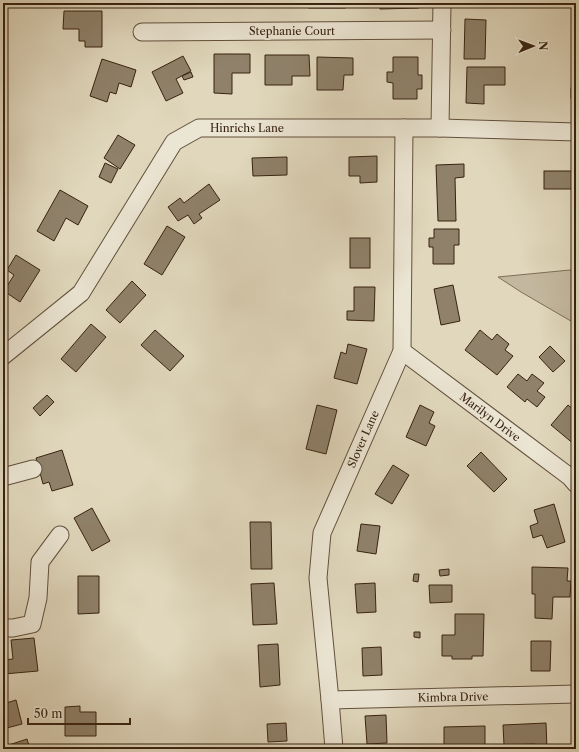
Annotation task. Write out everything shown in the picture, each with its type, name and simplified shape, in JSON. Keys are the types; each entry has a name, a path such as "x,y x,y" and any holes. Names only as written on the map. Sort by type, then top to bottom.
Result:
{"street":[{"path":"440,128 442,3"},
{"name":"Stephanie Court","path":"142,32 442,30"},
{"name":"Hinrichs Lane","path":"3,356 81,293 174,142 199,128 440,128 576,132"},
{"name":"Slover Lane","path":"334,749 318,578 322,533 402,351 404,128"},
{"name":"Marilyn Drive","path":"402,351 570,477 576,484"},
{"path":"3,477 33,469"},
{"path":"3,628 13,628 32,624 38,598 40,562 60,535"},
{"name":"Kimbra Drive","path":"330,700 576,694"}],"shaded area":[{"path":"570,270 576,274 576,324 498,277"}],"building":[{"path":"208,3 243,3 243,7 208,7"},
{"path":"260,3 296,3 296,7 260,7"},
{"path":"309,3 345,3 345,8 309,8"},
{"path":"379,3 419,3 419,8 380,9"},
{"path":"467,3 484,3 484,5 467,5"},
{"path":"64,11 102,11 102,47 85,47 85,41 79,41 79,29 63,29"},
{"path":"465,19 486,20 485,59 464,59"},
{"path":"214,54 250,54 250,73 232,73 232,94 214,93"},
{"path":"265,55 309,55 310,76 292,76 292,85 265,85"},
{"path":"183,56 191,71 176,79 183,93 166,101 152,72"},
{"path":"317,57 353,58 353,75 344,75 343,90 317,90"},
{"path":"393,57 418,57 418,75 422,75 422,89 417,89 417,99 393,99 393,83 387,82 387,72 393,72"},
{"path":"102,59 136,70 131,87 119,83 116,94 110,92 107,102 90,96"},
{"path":"467,67 505,67 505,85 484,85 484,104 466,103"},
{"path":"191,72 193,77 184,80 182,76"},
{"path":"571,88 576,88 576,98 571,98"},
{"path":"118,135 135,145 120,169 104,158"},
{"path":"377,156 377,182 360,183 360,176 349,176 349,157"},
{"path":"287,157 287,175 253,176 252,158"},
{"path":"105,163 118,169 111,183 99,177"},
{"path":"464,164 464,177 455,178 456,221 438,221 436,165"},
{"path":"544,171 576,171 576,189 544,189"},
{"path":"209,184 220,200 199,214 202,218 194,224 188,215 178,221 168,207 180,198 184,203"},
{"path":"60,190 88,206 78,225 66,218 54,241 37,231"},
{"path":"167,226 185,237 162,275 144,264"},
{"path":"434,229 459,229 459,245 454,245 454,264 433,264 433,247 429,247 429,238 434,238"},
{"path":"350,238 370,238 370,268 350,268"},
{"path":"16,255 40,270 20,302 4,291 14,275 7,270"},
{"path":"132,281 146,295 120,323 106,310"},
{"path":"453,285 460,321 441,325 434,289"},
{"path":"354,287 375,287 374,321 347,320 347,311 354,311"},
{"path":"91,324 106,337 76,372 61,359"},
{"path":"155,330 184,356 170,371 141,345"},
{"path":"480,330 492,340 497,334 509,344 505,350 513,356 497,375 465,350"},
{"path":"348,344 367,349 357,384 334,378 341,352 346,354"},
{"path":"550,346 565,361 553,372 539,357"},
{"path":"518,374 527,381 532,374 544,383 537,391 545,397 537,407 527,399 525,402 507,387"},
{"path":"47,395 54,402 40,416 33,408"},
{"path":"317,405 337,410 326,454 306,449"},
{"path":"420,405 434,412 429,423 435,426 426,446 406,437"},
{"path":"568,405 576,412 576,415 573,418 576,421 575,445 551,425"},
{"path":"62,450 73,485 52,491 49,482 43,484 36,458"},
{"path":"481,452 507,479 494,492 467,466"},
{"path":"393,465 409,475 392,504 375,494"},
{"path":"554,504 565,542 547,548 542,535 533,538 530,526 538,523 534,510"},
{"path":"92,508 110,541 92,551 74,518"},
{"path":"250,522 271,522 272,569 251,569"},
{"path":"361,524 380,526 376,554 357,551"},
{"path":"532,567 568,568 567,581 571,581 570,597 553,597 552,619 535,618 535,594 532,594"},
{"path":"449,569 449,575 440,576 439,570"},
{"path":"414,574 419,574 418,582 413,581"},
{"path":"78,576 99,576 99,613 78,614"},
{"path":"274,583 277,624 253,625 251,584"},
{"path":"375,583 376,612 357,613 355,584"},
{"path":"429,585 452,585 452,602 430,603"},
{"path":"455,614 484,614 483,656 472,656 472,659 452,659 452,656 442,656 442,635 455,635"},
{"path":"414,632 420,632 420,638 414,637"},
{"path":"34,638 38,671 4,674 3,660 13,659 11,640"},
{"path":"531,641 551,641 550,671 531,671"},
{"path":"278,644 280,685 260,687 258,645"},
{"path":"381,647 382,675 363,676 362,648"},
{"path":"16,700 22,724 3,729 3,704"},
{"path":"80,706 80,712 96,712 96,736 65,736 65,707"},
{"path":"386,715 387,743 367,744 365,716"},
{"path":"286,723 287,741 268,742 267,724"},
{"path":"546,723 547,749 535,749 535,744 504,745 503,725"},
{"path":"485,726 485,746 472,746 472,749 456,749 456,746 444,746 444,727"},
{"path":"27,739 30,749 7,749 6,746"}]}
